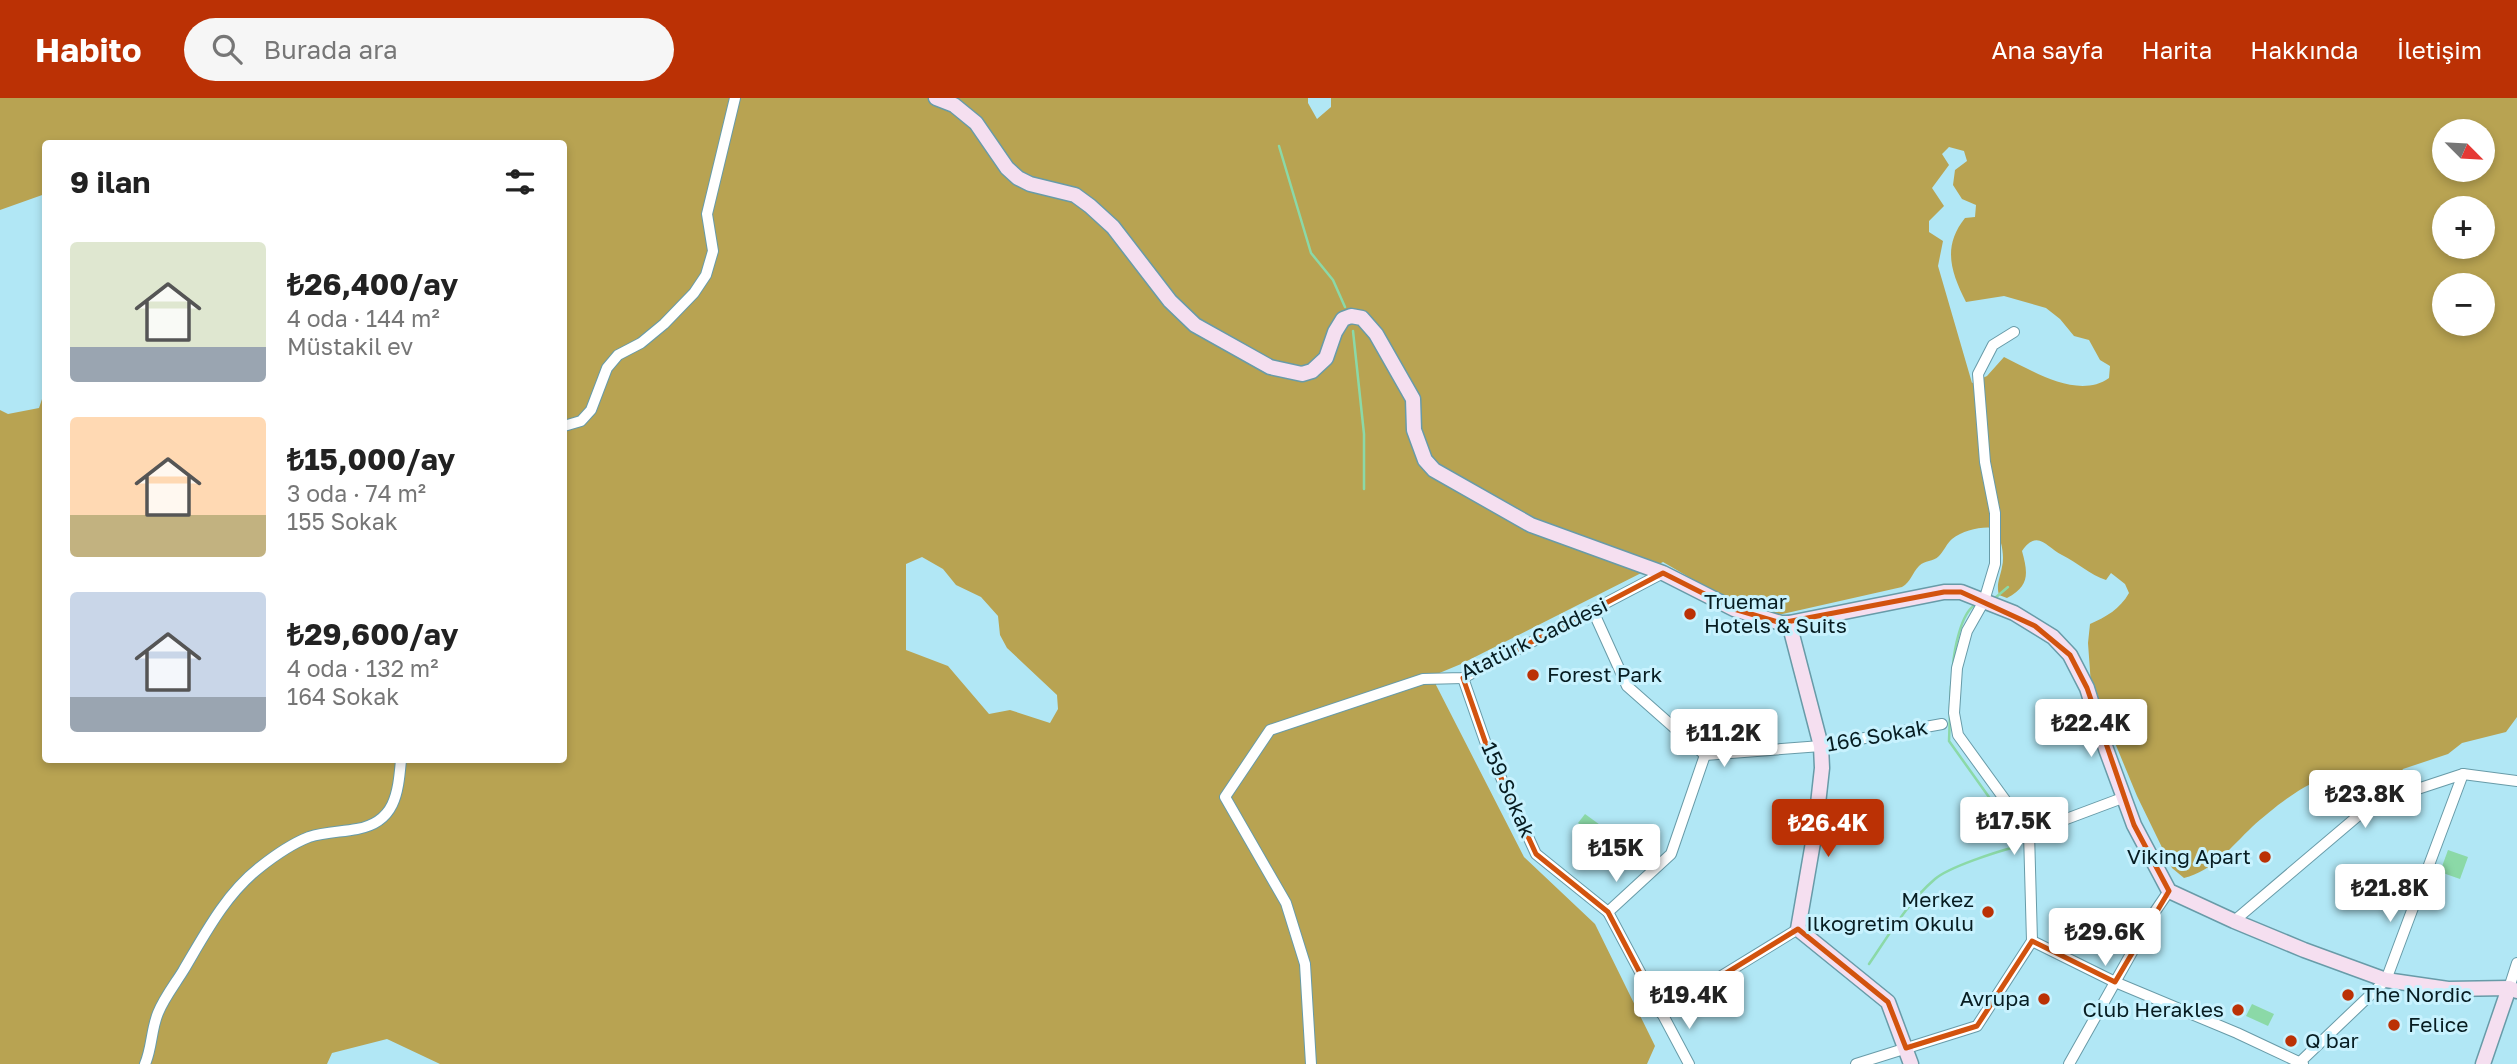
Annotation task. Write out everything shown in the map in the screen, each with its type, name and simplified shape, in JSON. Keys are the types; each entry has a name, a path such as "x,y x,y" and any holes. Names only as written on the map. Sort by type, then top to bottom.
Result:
{"street":[{"path":"567,425 581,421 591,410 607,368 618,355 641,343 664,324 694,293 706,275 713,251 707,214 735,98"},
{"path":"936,98 954,105 976,123 1007,168 1018,178 1030,184 1075,195 1090,206 1112,227 1170,301 1195,325 1270,367 1302,374 1312,371 1326,358 1335,332 1343,319 1351,316 1362,318 1376,334 1413,399 1414,430 1425,460 1434,470 1531,525 1663,573 1734,609 1762,618 1789,623 1944,592 1962,592 2014,613 2053,637 2070,655 2087,688 2105,749 2134,825 2169,891 2304,950 2386,980 2448,989 2514,988"},
{"path":"1856,1064 1977,1026 2032,941 2029,833 1958,735 1954,713 1957,668 1967,631 1984,601 1995,564 1995,513 1986,462 1979,374 1993,345 2014,332"},
{"name":"Atatürk Caddesi","path":"1311,1064 1305,964 1286,903 1225,797 1270,730 1423,679 1464,678 1663,573"},
{"path":"1593,611 1627,687 1705,755 1671,854 1608,912 1689,1064"},
{"path":"1661,1013 1798,929 1821,791 1821,746 1789,623"},
{"name":"159 Sokak","path":"1464,678 1487,747 1536,854 1608,912"},
{"name":"166 Sokak","path":"1705,755 1821,746 1942,724"},
{"path":"145,1064 149,1055 150,1034 159,1010 215,918 234,893 275,856 309,837 360,828 382,819 394,803 401,763"},
{"path":"2032,941 2115,982 2302,1063 2386,980 2463,774"},
{"path":"2234,921 2372,804 2463,774 2517,781"},
{"path":"2029,833 2125,797"},
{"path":"2069,1064 2169,891"},
{"path":"1798,929 1888,1002 1911,1064"},
{"path":"2483,1064 2514,988 2517,963"}],"highlighted area":[{"path":"1663,573 1734,609 1781,623 1944,592 1961,592 2035,626 2070,655 2087,688 2134,825 2169,891 2115,982 2032,941 1977,1026 1906,1048 1888,1002 1798,929 1661,1013 1608,912 1536,854 1487,747 1463,678"}],"shaded area":[{"path":"0,98 1308,98 1317,119 1331,107 1331,98 2517,98 2517,717 2506,732 2462,743 2448,754 2403,769 2397,777 2389,781 2382,783 2370,774 2354,772 2318,781 2292,795 2266,815 2213,864 2184,878 2172,868 2137,796 2091,685 2088,643 2090,624 2112,612 2129,593 2125,584 2111,573 2106,580 2100,578 2042,542 2033,541 2022,551 2026,572 2023,584 2007,598 1999,595 1998,591 2003,557 1999,537 1995,528 1978,528 1952,539 1939,556 1919,566 1902,587 1773,616 1733,603 1663,562 1437,674 1436,685 1524,857 1595,924 1655,1046 1647,1064 440,1064 387,1039 332,1053 327,1064 0,1064 0,410 8,414 39,408 42,399 42,763 567,763 567,140 42,140 42,195 0,210","holes":["1949,147 1964,151 1967,161 1955,170 1953,185 1962,199 1976,205 1975,217 1965,218 1958,229 1953,239 1951,260 1966,302 2004,296 2046,308 2060,319 2074,336 2089,340 2100,360 2110,366 2109,378 2097,384 2070,385 2042,376 2004,357 1987,376 1972,383 1938,266 1943,241 1929,232 1929,221 1944,206 1932,188 1949,165 1942,154","922,557 943,569 956,585 981,597 998,616 1000,635 1007,648 1057,695 1058,709 1050,723 1010,710 989,714 948,666 906,650 906,564"]},
{"path":"1585,814 1607,830 1600,840 1578,823"},
{"path":"2448,850 2468,857 2460,879 2440,872"},
{"path":"2252,1004 2274,1014 2268,1026 2246,1016"}],"waterway":[{"path":"1279,146 1311,253 1333,280 1345,307"},
{"path":"1353,331 1364,434 1364,489"},
{"path":"1995,598 2008,587"},
{"path":"1953,666 1962,624 1975,605"},
{"path":"1950,708 1951,686"},
{"path":"1869,964 1908,908 1935,879 1961,865 2015,847 2016,835 1949,741 1950,714"}],"place":[{"name":"Truemar Hotels & Suits","path":"1690,614"},
{"name":"Forest Park","path":"1533,675"},
{"name":"Viking Apart","path":"2265,857"},
{"name":"Merkez Ilkogretim Okulu","path":"1988,912"},
{"name":"The Nordic","path":"2348,995"},
{"name":"Avrupa","path":"2044,999"},
{"name":"Club Herakles","path":"2238,1010"},
{"name":"Felice","path":"2394,1025"},
{"name":"Q bar","path":"2291,1041"}]}
